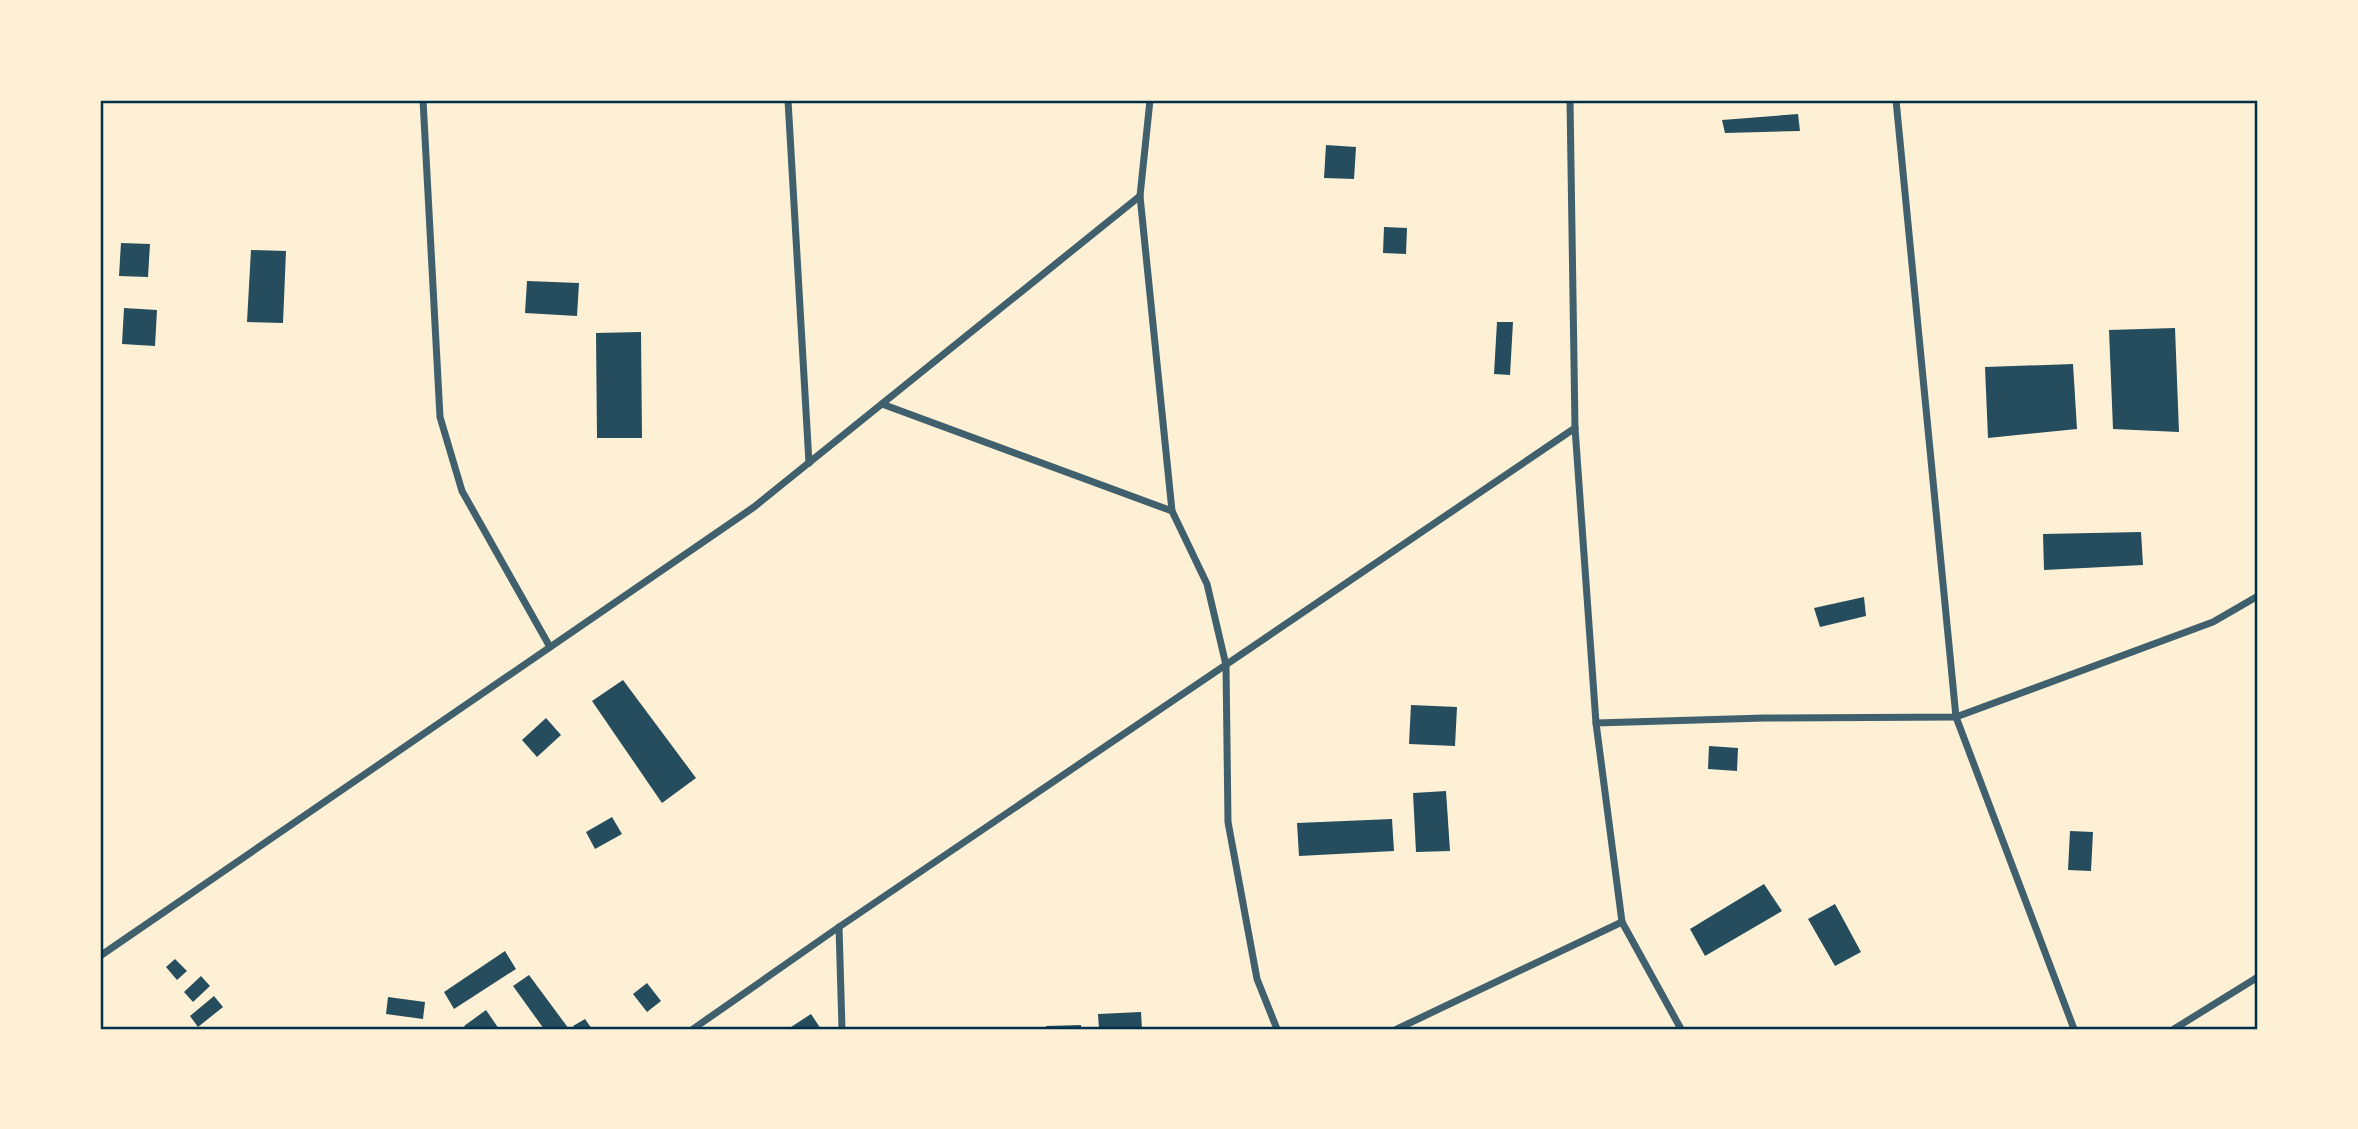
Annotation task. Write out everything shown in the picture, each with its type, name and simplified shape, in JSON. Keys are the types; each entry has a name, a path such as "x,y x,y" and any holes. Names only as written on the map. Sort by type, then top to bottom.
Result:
{"street":[{"path":"423,100 440,417 462,491 550,646"},
{"path":"788,100 810,463"},
{"path":"1150,100 1140,196 1172,511 1207,584 1226,665 1228,822 1258,979 1277,1029"},
{"path":"1570,100 1575,428 1595,723 1622,922 1681,1029"},
{"path":"1896,100 1956,717 2074,1029"},
{"path":"100,956 754,507 1140,196"},
{"path":"882,404 1172,511"},
{"path":"692,1029 1575,428"},
{"path":"1595,723 1764,718 1956,717 2213,622 2258,596"},
{"path":"1397,1029 1622,922"},
{"path":"839,927 842,1029"},
{"path":"2174,1029 2258,977"}],"building":[{"path":"1798,114 1800,131 1725,133 1722,120"},
{"path":"1326,145 1356,147 1354,179 1324,178"},
{"path":"1384,227 1407,228 1406,254 1383,253"},
{"path":"121,243 150,244 148,277 119,276"},
{"path":"251,250 286,251 283,323 247,322"},
{"path":"527,281 579,283 577,316 525,313"},
{"path":"124,308 157,310 155,346 122,344"},
{"path":"1497,322 1513,322 1510,375 1494,374"},
{"path":"2175,328 2179,432 2113,429 2109,330"},
{"path":"641,332 642,438 597,438 596,333"},
{"path":"2073,364 2077,429 1988,438 1985,367"},
{"path":"2141,532 2143,565 2044,570 2043,534"},
{"path":"1864,597 1866,616 1820,627 1814,608"},
{"path":"623,680 696,778 662,803 592,701"},
{"path":"1411,705 1457,707 1455,746 1409,744"},
{"path":"546,718 561,735 537,757 522,740"},
{"path":"1709,746 1738,748 1737,771 1708,769"},
{"path":"1446,791 1450,851 1416,852 1413,793"},
{"path":"612,817 622,834 595,849 586,832"},
{"path":"1392,819 1394,851 1299,856 1297,823"},
{"path":"2070,831 2093,832 2091,871 2068,870"},
{"path":"1764,884 1782,911 1705,956 1690,929"},
{"path":"1835,904 1861,952 1835,966 1808,919"},
{"path":"505,951 516,969 454,1009 444,992"},
{"path":"175,959 187,971 177,980 166,967"},
{"path":"529,975 569,1029 544,1029 513,986"},
{"path":"201,976 210,986 193,1002 184,992"},
{"path":"647,983 661,1001 647,1012 633,994"},
{"path":"214,996 223,1007 198,1027 190,1016"},
{"path":"388,997 425,1002 423,1019 386,1014"},
{"path":"486,1010 499,1029 467,1029 464,1026"},
{"path":"1141,1012 1142,1029 1099,1029 1098,1014"},
{"path":"811,1014 821,1029 788,1029"},
{"path":"585,1019 592,1029 575,1029 573,1026"},
{"path":"1081,1025 1081,1029 1046,1029 1046,1026"}]}
